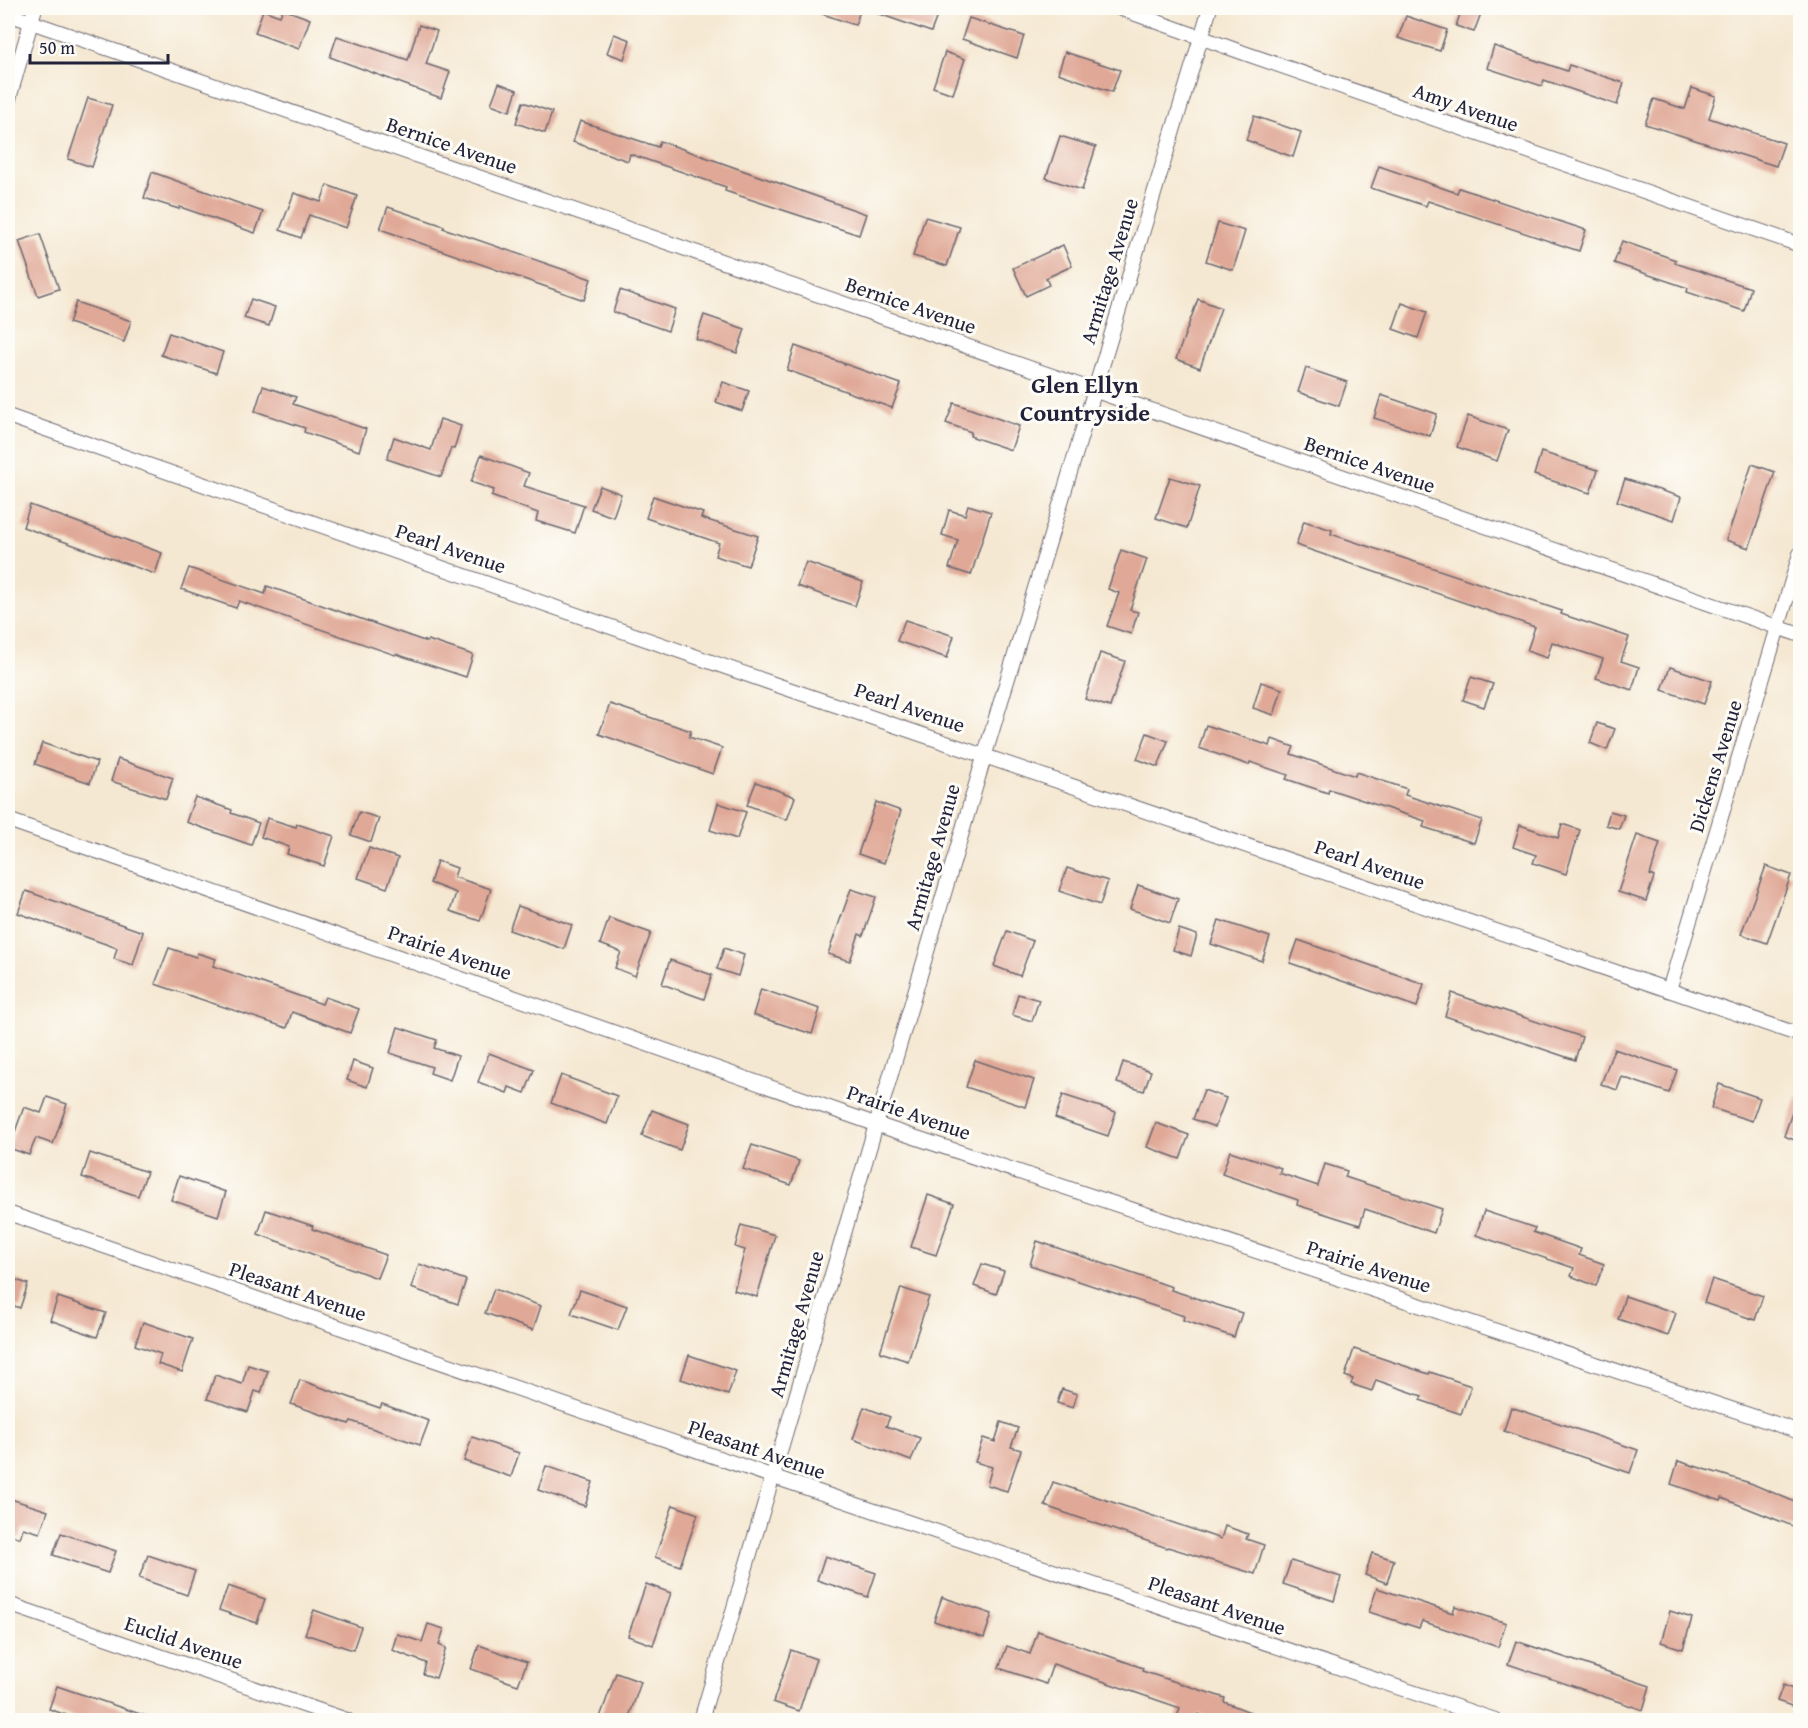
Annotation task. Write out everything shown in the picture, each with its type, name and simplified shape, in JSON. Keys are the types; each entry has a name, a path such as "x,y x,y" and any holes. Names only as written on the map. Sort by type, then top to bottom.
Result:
{"street":[{"path":"8,102 35,8"},
{"name":"Amy Avenue","path":"1119,8 1800,245"},
{"name":"Armitage Avenue","path":"701,1720 985,754 1210,8"},
{"name":"Bernice Avenue","path":"8,14 1800,635"},
{"name":"Pearl Avenue","path":"8,416 771,683 985,754 1800,1035"},
{"name":"Dickens Avenue","path":"1669,990 1800,554"},
{"name":"Prairie Avenue","path":"8,820 875,1124 1800,1432"},
{"name":"Pleasant Avenue","path":"8,1213 774,1477 1495,1720"},
{"name":"Euclid Avenue","path":"8,1604 347,1720"}],"building":[{"path":"812,8 861,8 855,25 811,10"},
{"path":"869,8 940,8 931,32 868,10"},
{"path":"1462,8 1483,8 1474,32 1456,26"},
{"path":"283,9 310,19 299,49 255,33 263,10 280,16"},
{"path":"1406,16 1447,30 1440,51 1398,38"},
{"path":"969,18 1024,36 1017,58 962,39"},
{"path":"419,25 437,31 426,64 450,72 441,98 330,57 337,36 408,60"},
{"path":"614,34 630,40 624,59 607,53"},
{"path":"1494,46 1567,71 1569,65 1624,83 1617,105 1544,80 1542,86 1487,68"},
{"path":"945,52 965,59 953,94 933,87"},
{"path":"1065,52 1120,70 1112,92 1058,73"},
{"path":"499,83 517,90 510,111 491,104"},
{"path":"1692,88 1716,96 1709,118 1784,143 1776,166 1645,124 1654,99 1685,109"},
{"path":"88,98 112,105 92,167 68,159"},
{"path":"523,102 552,112 545,133 516,123"},
{"path":"1254,116 1301,132 1293,157 1246,140"},
{"path":"580,121 658,147 660,141 866,214 859,235 725,191 726,187 630,154 628,161 573,142"},
{"path":"1060,136 1096,147 1082,190 1046,178"},
{"path":"1379,166 1457,193 1459,188 1586,230 1579,251 1428,201 1426,206 1371,188"},
{"path":"152,172 263,212 255,233 180,207 179,209 144,198"},
{"path":"327,185 357,196 346,228 309,215 301,238 280,230 294,193 321,202"},
{"path":"388,207 591,279 584,300 380,229"},
{"path":"925,217 960,227 947,266 913,256"},
{"path":"1218,223 1245,231 1233,270 1206,261"},
{"path":"40,234 59,289 38,296 19,241"},
{"path":"1622,241 1676,260 1675,263 1751,288 1744,311 1687,292 1688,288 1614,263"},
{"path":"1063,245 1072,266 1046,278 1049,285 1026,296 1013,268"},
{"path":"620,290 675,309 668,331 613,312"},
{"path":"251,299 275,307 269,326 244,318"},
{"path":"1198,299 1221,308 1200,368 1176,359"},
{"path":"76,302 131,321 124,342 69,323"},
{"path":"1402,303 1427,312 1418,338 1393,329"},
{"path":"704,315 745,329 737,353 696,339"},
{"path":"169,333 223,352 216,373 161,355"},
{"path":"795,346 901,384 892,408 787,370"},
{"path":"1306,368 1347,382 1339,406 1298,392"},
{"path":"723,382 749,391 742,411 716,402"},
{"path":"263,386 296,397 293,404 366,429 359,451 304,432 305,428 255,411"},
{"path":"1381,395 1437,414 1430,436 1374,418"},
{"path":"954,403 1019,426 1011,450 970,436 971,432 946,423"},
{"path":"1468,416 1508,430 1497,461 1457,447"},
{"path":"440,419 461,426 454,449 451,448 441,477 387,459 394,437 431,450"},
{"path":"1541,452 1598,470 1590,493 1534,475"},
{"path":"481,455 529,473 524,486 584,505 575,533 536,521 538,513 491,496 494,490 471,482"},
{"path":"1752,464 1775,472 1749,548 1726,540"},
{"path":"1170,477 1200,486 1187,528 1156,518"},
{"path":"1625,479 1681,497 1674,520 1617,501"},
{"path":"600,486 621,494 613,517 591,509"},
{"path":"653,496 703,513 701,518 758,536 748,566 715,556 719,543 646,518"},
{"path":"30,505 162,553 155,574 23,527"},
{"path":"968,505 991,512 971,575 949,568 958,540 942,535 949,510 965,515"},
{"path":"1304,521 1332,530 1331,534 1562,611 1561,614 1629,637 1621,661 1639,667 1632,690 1596,678 1603,659 1552,642 1547,658 1527,651 1535,627 1296,545"},
{"path":"1121,550 1147,559 1130,610 1138,612 1131,634 1107,626 1119,593 1108,589"},
{"path":"806,562 863,582 855,606 797,586"},
{"path":"189,568 265,594 267,586 427,642 428,640 473,655 466,677 239,601 236,608 181,589"},
{"path":"905,620 954,636 947,658 897,641"},
{"path":"1100,653 1125,661 1110,707 1085,699"},
{"path":"1670,667 1712,681 1704,704 1662,690"},
{"path":"1471,677 1493,684 1484,707 1463,700"},
{"path":"1261,682 1282,689 1274,715 1253,708"},
{"path":"610,704 691,731 689,737 722,748 713,774 599,734"},
{"path":"1597,723 1615,729 1607,750 1590,743"},
{"path":"1206,725 1270,746 1272,739 1294,747 1291,754 1355,776 1356,772 1407,789 1405,795 1482,820 1474,843 1423,827 1425,821 1329,789 1328,793 1286,779 1288,775 1199,748"},
{"path":"1147,733 1168,741 1158,767 1137,759"},
{"path":"42,743 97,762 90,783 35,764"},
{"path":"118,759 173,778 166,799 111,781"},
{"path":"756,782 795,797 787,820 747,805"},
{"path":"195,797 232,810 231,813 259,823 251,845 186,822"},
{"path":"876,802 901,811 884,863 858,854"},
{"path":"718,803 746,812 737,839 710,830"},
{"path":"1610,811 1624,815 1619,829 1606,825"},
{"path":"359,812 379,818 371,842 351,835"},
{"path":"267,818 296,827 297,824 334,836 324,866 287,854 289,847 261,837"},
{"path":"1562,824 1580,830 1566,874 1533,863 1536,855 1513,847 1520,825 1558,838"},
{"path":"1637,835 1660,843 1650,875 1654,877 1646,901 1618,892"},
{"path":"369,848 398,858 387,888 358,878"},
{"path":"437,861 457,868 454,877 491,889 480,921 450,911 456,893 430,883"},
{"path":"1766,866 1791,875 1767,943 1741,934"},
{"path":"1067,868 1108,881 1100,905 1059,891"},
{"path":"1138,885 1178,899 1170,923 1130,909"},
{"path":"851,889 876,897 863,936 859,934 850,961 828,954"},
{"path":"26,891 143,932 133,965 114,959 117,948 18,913"},
{"path":"518,906 572,925 564,949 509,930"},
{"path":"609,918 651,933 635,976 615,968 621,952 600,944"},
{"path":"1219,920 1270,937 1262,961 1211,944"},
{"path":"1179,929 1197,935 1191,956 1173,950"},
{"path":"1007,931 1033,941 1020,976 994,966"},
{"path":"1298,940 1424,984 1417,1007 1290,963"},
{"path":"169,948 196,957 197,953 216,959 213,966 322,1004 325,997 359,1009 350,1033 292,1012 287,1028 155,984"},
{"path":"724,948 744,955 738,976 717,969"},
{"path":"670,960 712,975 704,999 662,984"},
{"path":"761,989 820,1009 812,1034 753,1015"},
{"path":"1452,993 1582,1037 1575,1060 1445,1016"},
{"path":"1018,994 1039,1000 1032,1021 1012,1015"},
{"path":"398,1027 437,1040 434,1048 458,1056 450,1080 430,1073 432,1067 390,1053"},
{"path":"1614,1049 1677,1070 1669,1093 1622,1077 1617,1090 1601,1084"},
{"path":"489,1053 534,1070 525,1093 509,1087 507,1093 478,1082"},
{"path":"975,1060 1034,1080 1025,1107 966,1087"},
{"path":"353,1061 373,1068 367,1087 347,1080"},
{"path":"1123,1062 1151,1071 1144,1091 1117,1083"},
{"path":"561,1075 617,1096 607,1124 551,1103"},
{"path":"1719,1084 1760,1098 1752,1121 1711,1108"},
{"path":"1204,1090 1226,1098 1215,1127 1193,1119"},
{"path":"1063,1095 1116,1112 1108,1136 1055,1118"},
{"path":"1798,1095 1800,1095 1800,1142 1784,1136"},
{"path":"47,1097 67,1104 53,1144 36,1138 29,1155 9,1148 24,1107 41,1113"},
{"path":"652,1110 689,1124 680,1150 642,1136"},
{"path":"1156,1123 1189,1135 1180,1159 1147,1147"},
{"path":"752,1145 799,1161 791,1185 743,1169"},
{"path":"1230,1151 1281,1168 1279,1173 1318,1186 1325,1164 1347,1171 1345,1177 1442,1209 1434,1233 1365,1209 1360,1225 1297,1205 1298,1200 1222,1174"},
{"path":"90,1153 147,1172 138,1196 82,1177"},
{"path":"179,1176 226,1192 218,1216 171,1200"},
{"path":"928,1195 954,1204 936,1255 911,1247"},
{"path":"266,1210 386,1255 377,1278 258,1234"},
{"path":"1484,1211 1535,1228 1533,1232 1581,1249 1579,1255 1604,1264 1596,1286 1571,1276 1574,1268 1476,1235"},
{"path":"741,1225 775,1235 757,1297 734,1290 745,1250 735,1247"},
{"path":"1037,1241 1172,1287 1171,1290 1242,1313 1234,1337 1183,1320 1184,1316 1030,1265"},
{"path":"419,1264 466,1280 458,1304 411,1288"},
{"path":"982,1264 1004,1271 996,1294 974,1286"},
{"path":"8,1277 28,1284 20,1308 8,1304"},
{"path":"1712,1279 1763,1296 1755,1320 1704,1303"},
{"path":"901,1288 929,1297 908,1361 880,1352"},
{"path":"494,1289 541,1306 533,1330 485,1313"},
{"path":"580,1290 627,1306 618,1330 571,1314"},
{"path":"1625,1296 1676,1313 1668,1336 1618,1319"},
{"path":"58,1297 106,1313 97,1337 50,1320"},
{"path":"143,1322 193,1339 182,1372 158,1364 161,1354 135,1345"},
{"path":"1354,1349 1471,1386 1461,1414 1420,1400 1422,1396 1376,1380 1372,1391 1351,1384 1353,1379 1345,1376"},
{"path":"689,1355 736,1371 728,1395 681,1379"},
{"path":"248,1365 268,1371 261,1393 255,1391 248,1412 207,1399 215,1375 242,1384"},
{"path":"300,1380 380,1408 382,1404 429,1421 420,1445 351,1421 349,1424 291,1404"},
{"path":"1062,1389 1077,1394 1073,1408 1057,1403"},
{"path":"864,1407 890,1417 886,1426 920,1438 911,1461 853,1439"},
{"path":"1511,1407 1638,1450 1630,1473 1504,1431"},
{"path":"1001,1422 1018,1428 1011,1447 1021,1450 1007,1491 987,1485 992,1467 975,1462 983,1438 995,1442"},
{"path":"472,1437 519,1453 511,1477 464,1461"},
{"path":"1678,1461 1750,1483 1800,1504 1800,1529 1722,1498 1721,1501 1671,1484"},
{"path":"546,1466 593,1482 585,1506 538,1490"},
{"path":"1053,1482 1221,1539 1225,1526 1248,1534 1246,1539 1264,1545 1255,1574 1167,1548 1045,1506"},
{"path":"8,1498 48,1511 40,1533 23,1528 20,1538 8,1534"},
{"path":"673,1505 698,1514 680,1566 655,1557"},
{"path":"61,1533 116,1551 108,1573 53,1555"},
{"path":"1372,1553 1394,1560 1387,1583 1365,1575"},
{"path":"148,1555 195,1571 187,1595 139,1578"},
{"path":"825,1556 876,1573 868,1597 817,1580"},
{"path":"1291,1561 1341,1577 1334,1601 1283,1584"},
{"path":"646,1584 671,1593 653,1645 628,1636"},
{"path":"228,1586 265,1599 257,1623 219,1610"},
{"path":"1377,1588 1453,1613 1455,1606 1506,1623 1498,1647 1422,1621 1419,1628 1369,1612"},
{"path":"942,1597 992,1614 984,1638 934,1621"},
{"path":"314,1610 361,1627 353,1650 305,1634"},
{"path":"1670,1611 1692,1618 1683,1649 1661,1642"},
{"path":"428,1624 444,1629 439,1645 446,1648 436,1678 423,1674 426,1663 392,1650 397,1634 422,1642"},
{"path":"1038,1631 1143,1668 1142,1671 1225,1698 1224,1702 1268,1720 1217,1720 1198,1714 1196,1720 1176,1720 1180,1708 1053,1664 1046,1684 999,1668 1007,1646 1030,1654"},
{"path":"1516,1641 1650,1686 1643,1710 1508,1664"},
{"path":"479,1645 527,1662 518,1685 471,1669"},
{"path":"791,1650 816,1659 799,1711 773,1702"},
{"path":"616,1673 641,1682 628,1720 599,1720"},
{"path":"1783,1685 1800,1692 1800,1709 1777,1701"},
{"path":"57,1686 152,1718 151,1720 81,1720 49,1709"}],"district":[{"name":"Glen Ellyn Countryside","path":"1085,398"}]}
